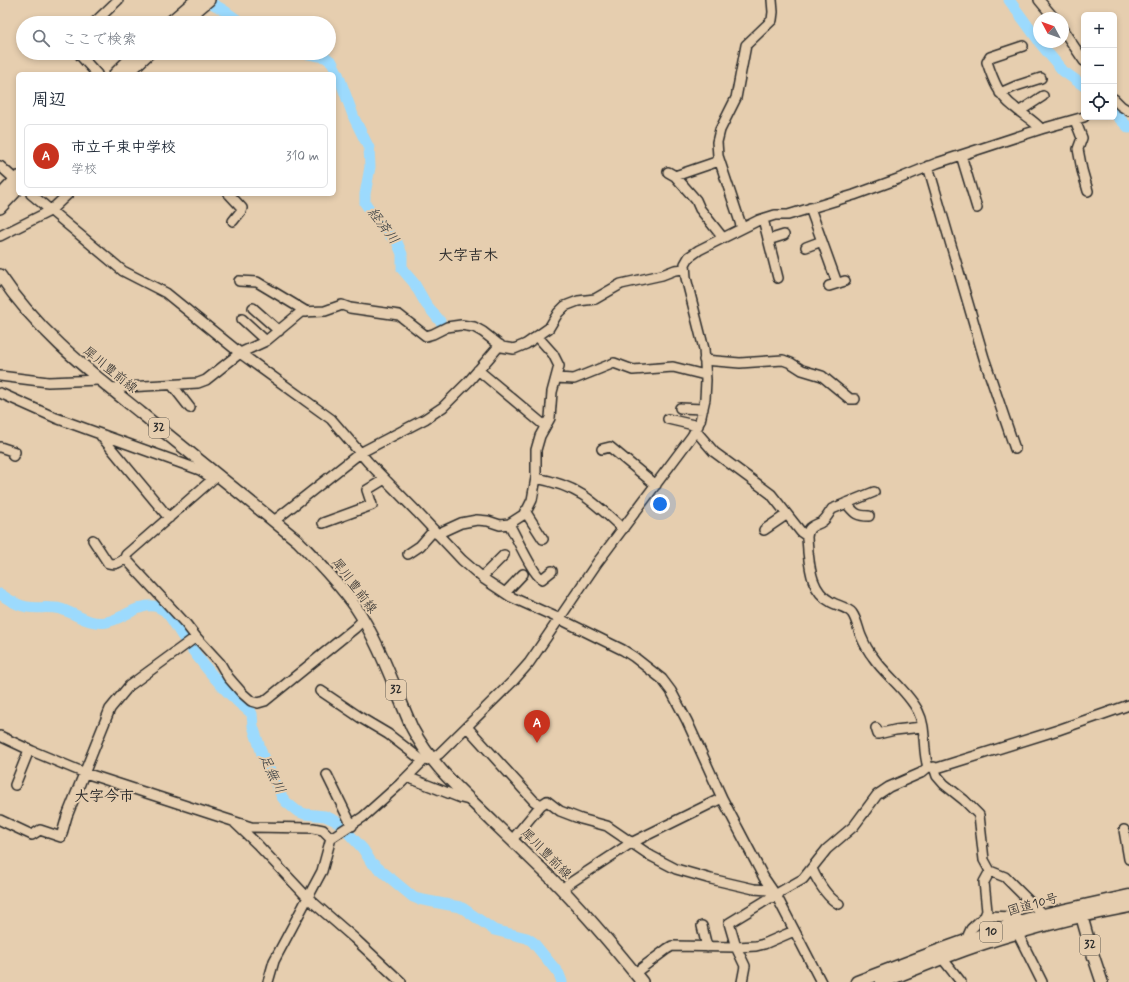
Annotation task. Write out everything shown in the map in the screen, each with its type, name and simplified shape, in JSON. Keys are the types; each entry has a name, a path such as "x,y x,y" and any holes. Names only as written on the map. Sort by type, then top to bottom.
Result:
{"highway":[{"name":"国道10号","path":"857,982 966,940 1080,911 1129,896"},
{"name":"国道10号","path":"882,982 1018,927 1042,915 1129,906"}],"main road":[{"path":"178,16 196,0"},
{"path":"190,16 208,0"},
{"path":"117,72 129,60"},
{"path":"129,72 142,60"},
{"path":"0,208 3,195 16,183"},
{"name":"犀川豊前線","path":"0,275 9,289 42,328 62,348 216,477 298,541 324,568 355,607 363,620 375,643 427,760 512,840 561,889 588,917 642,982"},
{"name":"32","path":"1080,911 1102,982"}],"street":[{"path":"101,16 118,0"},
{"path":"742,228 719,160 716,142 720,130 736,98 746,45 772,20 772,0"},
{"path":"1039,0 1049,12"},
{"path":"1069,39 1081,57"},
{"path":"1023,46 990,58 987,62 1000,93 1013,107 1032,119 1041,129"},
{"path":"84,60 95,72"},
{"path":"1000,93 1016,86 1042,78"},
{"path":"1020,111 1043,96"},
{"path":"268,982 274,961 322,871 331,838 352,826 427,760 439,754 509,686 524,668 558,618 696,428 700,421 705,400 704,349 686,278 685,264 689,257 742,228 763,219 775,215 788,214 854,195 960,155 1081,118"},
{"path":"1075,120 1082,138 1078,149 1088,191"},
{"path":"960,155 977,208"},
{"path":"719,160 671,174 696,200 700,209 724,238"},
{"path":"0,166 16,181"},
{"path":"928,166 984,358 1014,449"},
{"path":"33,196 122,271 166,293 240,353 332,419 360,453 462,560 484,579 511,597 623,650 651,670 666,684 687,720 722,798 764,878 777,897 821,982"},
{"path":"0,236 50,211 66,196"},
{"path":"231,196 242,208 233,221"},
{"path":"810,208 837,283"},
{"path":"763,219 778,278"},
{"path":"768,240 784,235"},
{"path":"806,247 822,242"},
{"path":"110,388 198,383 206,380 240,353 266,341 301,312 325,311 342,306 399,315 426,336 447,327 461,325 474,327 502,347 514,349 526,344 549,328 564,306 578,301 595,298 621,284 675,270 685,269"},
{"path":"238,281 257,282 307,312"},
{"path":"253,308 279,331"},
{"path":"242,319 266,341"},
{"path":"408,554 436,532 461,523 477,520 509,524 525,511 532,500 536,478 536,450 540,436 550,418 552,392 559,366 557,361 537,336"},
{"path":"274,521 360,453 425,419 443,407 500,345"},
{"path":"704,360 740,363 783,360 802,370 822,376 850,399 855,399"},
{"path":"556,378 574,379 614,363 634,370 673,367 705,375"},
{"path":"478,370 545,426"},
{"path":"0,376 48,382 99,380"},
{"path":"172,385 190,408"},
{"path":"0,393 56,418 216,477 126,554 125,558 118,564 113,565 108,563 94,540"},
{"path":"680,408 703,409"},
{"path":"668,420 696,428 714,452 771,494 786,515 801,532 807,536"},
{"path":"101,435 169,518"},
{"path":"0,447 15,452 13,456"},
{"path":"602,449 610,447 656,485"},
{"path":"536,478 562,484 576,490 597,504 623,528"},
{"path":"323,523 372,505 367,490 385,479"},
{"path":"874,492 832,509 827,518 822,522 815,524 811,528 807,536 811,575 815,585 822,595 830,602 851,612 861,637 872,657 919,712 924,732 925,757 944,784 964,800 979,815 984,860 990,870 1005,878 1042,915"},
{"path":"846,503 856,515 869,516"},
{"path":"525,511 543,540"},
{"path":"764,530 786,515"},
{"path":"509,524 530,564 539,577 542,579 552,571"},
{"path":"484,579 485,574 504,555"},
{"path":"125,558 186,624 220,663 228,677 249,700 258,702 265,701 363,620"},
{"path":"505,593 523,574"},
{"path":"0,820 32,835 40,830 61,837 67,816 110,709 129,686 196,637"},
{"path":"321,691 427,760"},
{"path":"777,897 780,892 804,879 827,849 854,826 877,795 889,787 931,767 938,768 1058,730 1129,705"},
{"path":"467,727 534,801 541,805"},
{"path":"876,728 878,734 895,730 922,727"},
{"path":"0,736 29,750 85,773 251,827 313,828 323,830 331,838"},
{"path":"15,784 29,750"},
{"path":"327,776 352,826"},
{"path":"407,777 469,800"},
{"path":"561,889 631,843 722,798"},
{"path":"512,840 541,805 547,801 560,811 607,826 651,856 676,869 710,879 754,889 768,890 777,897"},
{"path":"232,821 257,844 308,898 401,982"},
{"path":"1124,830 1129,859"},
{"path":"812,869 820,886 834,902 839,904"},
{"path":"966,940 971,929 985,916 987,911 984,882 990,870"},
{"path":"742,982 745,966 736,947 729,923 770,898 777,897"},
{"path":"985,916 1016,917 1018,927 1042,982"},
{"path":"702,926 707,947"},
{"path":"635,973 672,946 736,947 764,944 794,931"},
{"path":"942,958 961,982"}],"waterway":[{"path":"1009,0 1033,33"},
{"name":"経済川","path":"213,4 232,16"},
{"path":"1044,48 1063,71 1081,84"},
{"name":"経済川","path":"329,60 332,62 338,74 354,118 369,148 370,167 365,194 365,203 383,228 397,242 402,254 402,269 414,283 426,304 440,321"},
{"path":"1117,116 1129,128"},
{"name":"足無川","path":"0,594 23,606 61,609 88,621 100,623 113,620 145,606 158,607 162,609 166,612 183,637 215,678 252,714 253,726 262,754 282,797 286,802 297,811 305,814 325,816 338,822 363,849 371,862 413,897 460,907 494,930 527,938 533,942 559,974 562,982"}],"place":[{"name":"市立千束中学校","path":"537,743"}],"district":[{"name":"大字吉木","path":"468,256"},
{"name":"大字今市","path":"104,797"}]}
